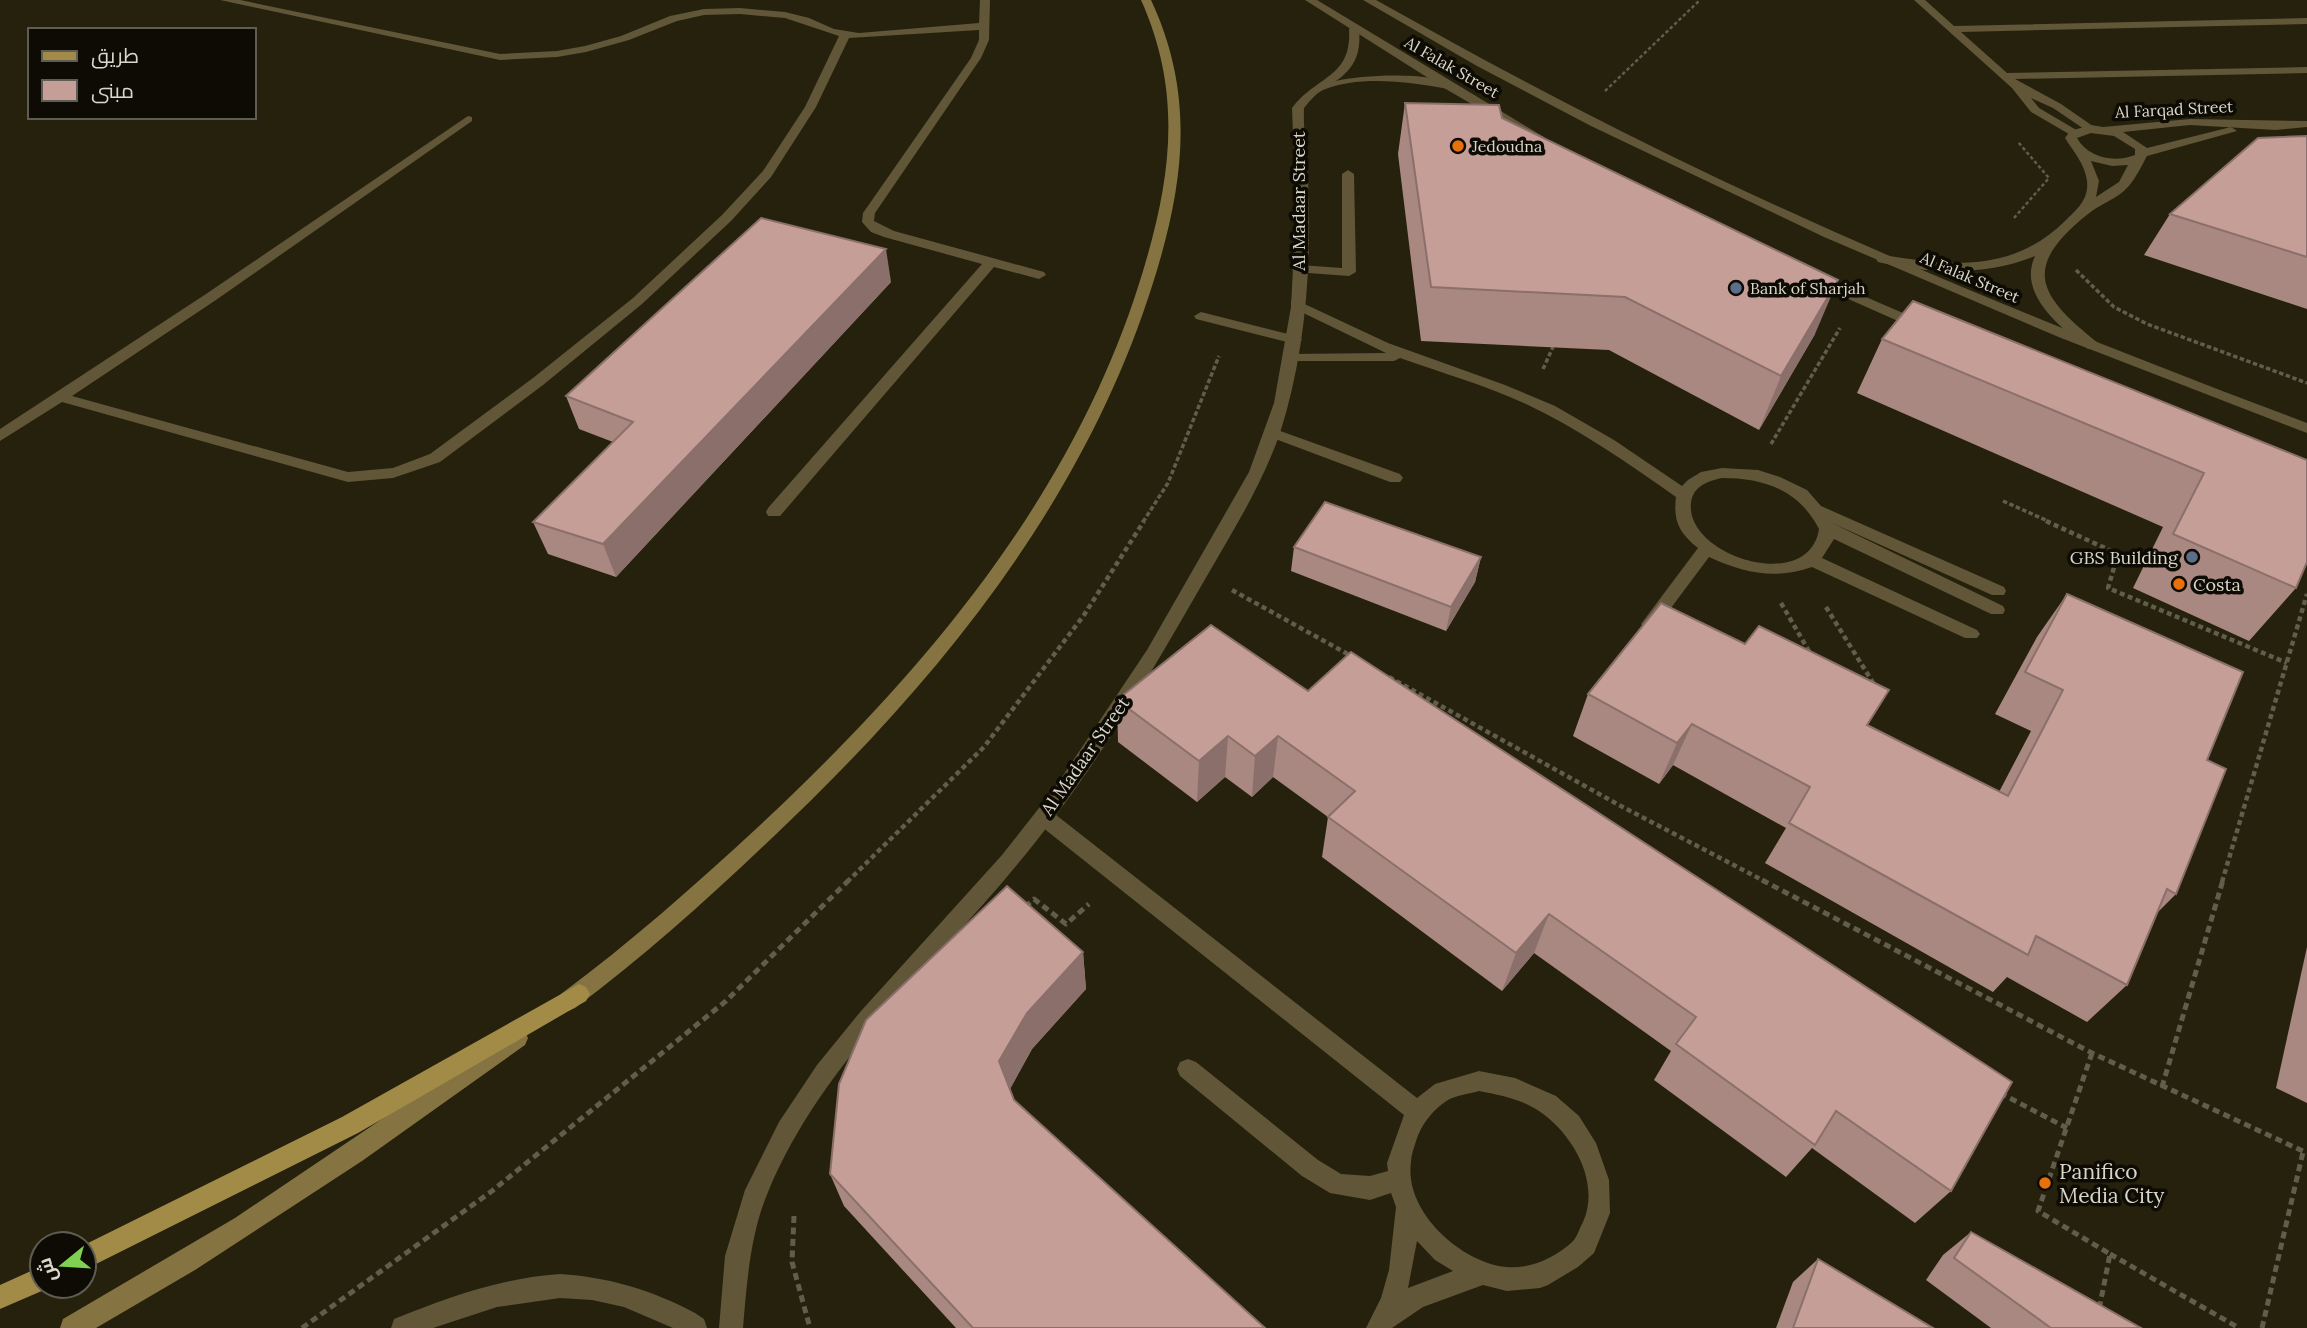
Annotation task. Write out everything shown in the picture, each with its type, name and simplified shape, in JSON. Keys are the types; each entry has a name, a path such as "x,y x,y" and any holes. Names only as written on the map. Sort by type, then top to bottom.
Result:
{"main road":[{"path":"72,1328 129,1296 374,1142 579,994 797,804 882,717 953,635 1002,570 1072,461 1115,372 1144,300 1164,226 1175,166 1177,111 1169,61 1155,16 1146,0"},
{"path":"98,1251 350,1125 579,994"},
{"path":"0,1297 28,1284"}],"street":[{"path":"225,0 500,57 557,54 586,49 625,38 674,18 704,12 740,11 785,15 845,35 874,36 984,26"},
{"path":"985,0 984,40 976,58 869,213 868,222 876,229 889,234 1039,275"},
{"name":"Al Falak Street","path":"1310,0 1448,86 1545,141"},
{"name":"Al Falak Street","path":"1368,0 1494,71 1587,118 1877,257 2093,346 2307,428"},
{"path":"1919,0 2016,86 2035,110 2074,133 2091,129 2106,130 2136,143 2139,157 2132,174 2122,187 2088,208 2048,244 2039,256 2035,271 2039,287 2057,317 2093,346"},
{"path":"1951,29 2307,21"},
{"name":"Al Madaar Street","path":"731,1328 738,1256 750,1206 768,1160 792,1117 845,1047 1044,817 1107,729 1244,500 1272,433 1292,349 1299,269 1302,177 1298,108 1305,98 1338,76 1352,61 1357,45 1354,29"},
{"path":"60,397 348,477 370,478 416,468 444,451 557,368 623,315 726,218 766,175 790,141 830,71 845,35"},
{"path":"2004,76 2307,70"},
{"path":"1318,89 1347,81 1380,78 1448,86"},
{"path":"2016,86 2057,106 2091,129"},
{"path":"0,436 254,268 468,119"},
{"name":"Al Farqad Street","path":"2106,130 2190,122 2307,124"},
{"name":"Al Farqad Street","path":"2082,152 2104,160 2139,157 2207,135 2284,125"},
{"path":"2074,133 2072,143 2082,152 2093,180 2088,208"},
{"path":"1299,269 1349,272 1348,174"},
{"path":"1877,257 1925,265 1983,265 2030,253 2048,244"},
{"path":"774,512 990,263"},
{"path":"1798,271 1933,332"},
{"path":"1296,304 1350,332 1412,358 1472,377 1551,411 1634,459 1684,495"},
{"path":"1201,316 1225,321 1292,349 1412,358"},
{"path":"1272,433 1395,478"},
{"path":"1971,634 1805,563 1761,569 1733,562 1707,548 1689,531 1681,512 1684,495 1694,483 1710,475 1730,472 1753,474 1778,481 1800,493 1817,510 1827,529 1997,610"},
{"path":"1817,510 1998,591"},
{"path":"1805,563 1824,547 1827,529"},
{"path":"1642,635 1707,548"},
{"path":"1044,817 1417,1112"},
{"path":"1188,1069 1310,1168 1338,1185 1370,1188 1399,1179"},
{"path":"1479,1081 1516,1087 1551,1106 1580,1135 1596,1171 1599,1210 1586,1245 1558,1270 1520,1280 1479,1273 1450,1258 1425,1236 1408,1207 1399,1179 1401,1143 1417,1112 1443,1090 1479,1081"},
{"path":"1382,1322 1399,1280 1408,1207"},
{"path":"1382,1322 1416,1297 1479,1273"},
{"path":"403,1328 462,1303 529,1286 552,1286 586,1287 640,1300 695,1328"}],"path":[{"path":"1608,88 1620,94"},
{"path":"2012,220 2049,178 2016,139"},
{"path":"2039,287 2064,257 2114,307 2147,324 2307,383"},
{"path":"302,1328 492,1191 726,1001 984,747 1084,615 1168,483 1218,360 1225,321"},
{"path":"1753,474 1836,335"},
{"path":"2003,501 2118,554 2108,589 2287,663"},
{"path":"1805,563 1870,676 1875,686 1875,695"},
{"path":"1761,569 1812,657"},
{"path":"1201,572 1356,659"},
{"path":"2162,1087 2307,594"},
{"path":"1380,672 1619,805 2092,1053 2305,1152 2262,1328"},
{"path":"972,903 1003,926 1034,899 1066,924 1119,877"},
{"path":"2092,1053 2038,1211 2238,1328"},
{"path":"1993,1089 2067,1128"},
{"path":"794,1213 793,1262 810,1328"},
{"path":"2098,1316 2110,1254"}],"building":[{"path":"1405,103 1499,105 1502,118 1838,280 1781,376 1625,297 1431,287"},
{"path":"2307,136 2307,257 2170,214 2258,138"},
{"path":"761,218 886,249 603,544 533,522 633,422 566,396"},
{"path":"1913,301 2307,460 2307,562 2296,588 2173,534 2204,473 1882,339"},
{"path":"1325,502 1481,557 1451,607 1294,547"},
{"path":"2067,594 2243,672 2207,760 2226,769 2176,894 2167,889 2127,985 2036,936 2028,955 1789,823 1810,787 1692,724 1677,743 1588,694 1661,603 1745,644 1759,626 1889,690 1867,725 2008,796 2063,690 2025,672"},
{"path":"1211,625 1308,691 1351,652 2012,1082 1951,1191 1836,1111 1815,1145 1676,1044 1696,1017 1549,914 1516,953 1328,817 1355,791 1278,736 1255,756 1228,736 1199,761 1117,700"},
{"path":"1007,886 1083,952 1027,1013 999,1061 1014,1100 1265,1328 973,1328 830,1174 839,1084 866,1020"},
{"path":"1971,1232 2141,1328 2051,1328 1954,1258"},
{"path":"1818,1259 1933,1328 1793,1328"}],"place":[{"name":"Jedoudna","path":"1458,146"},
{"name":"Bank of Sharjah","path":"1736,288"},
{"name":"GBS Building","path":"2192,557"},
{"name":"Costa","path":"2179,584"},
{"name":"Panifico Media City","path":"2045,1183"}]}
